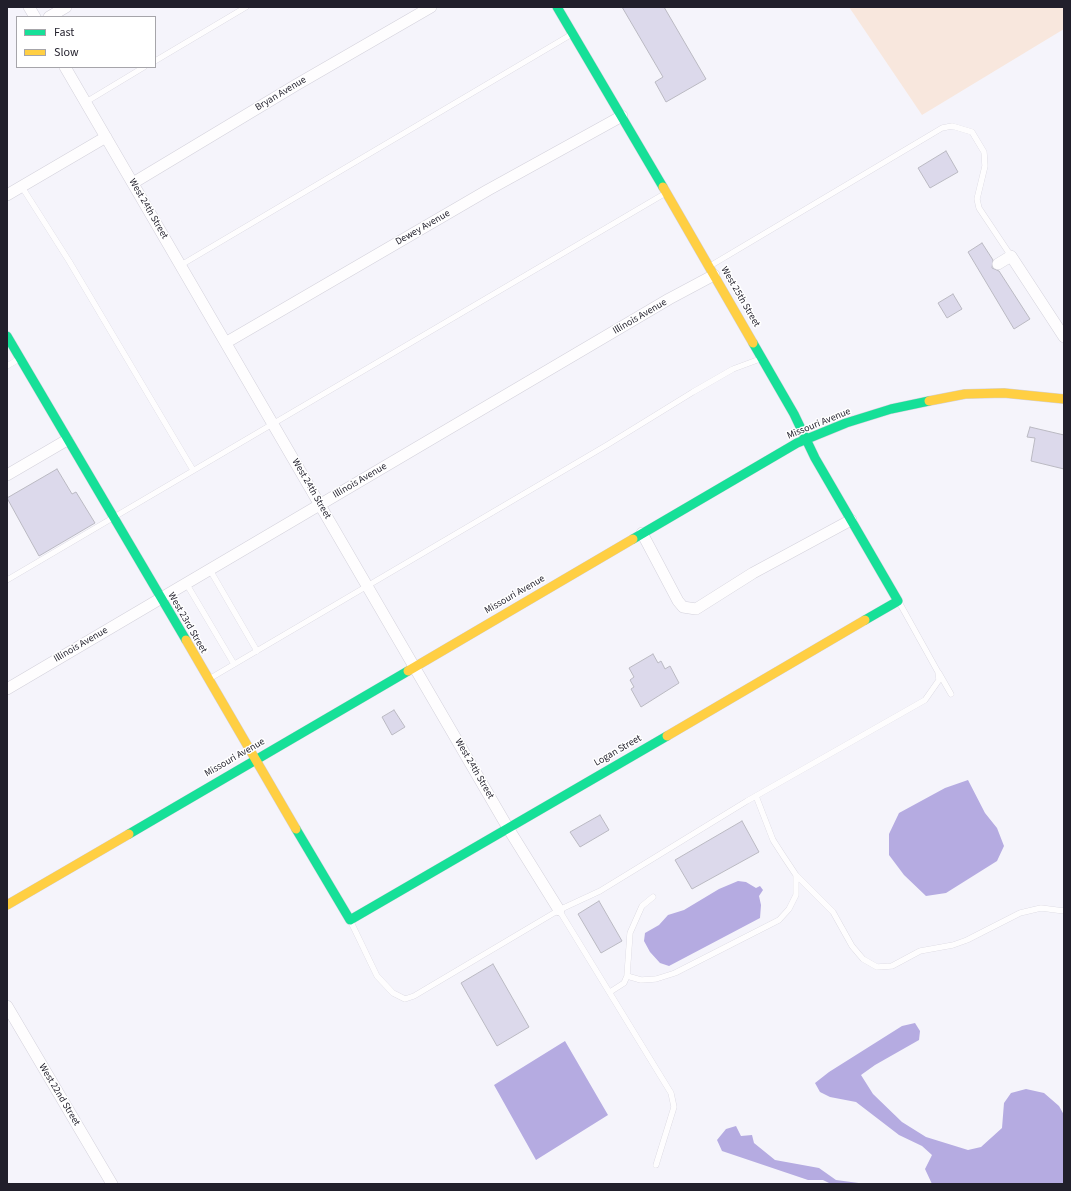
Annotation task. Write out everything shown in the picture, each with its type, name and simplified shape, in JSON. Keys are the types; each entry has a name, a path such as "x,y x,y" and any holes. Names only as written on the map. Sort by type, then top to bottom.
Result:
{"street":[{"path":"29,7 34,16"},
{"path":"51,16 66,7"},
{"name":"Bryan Avenue","path":"133,183 296,85 431,7"},
{"name":"West 25th Street","path":"558,7 712,270 794,414 806,439 851,520 898,601"},
{"name":"West 24th Street","path":"66,68 227,342 508,828 559,910"},
{"name":"Dewey Avenue","path":"227,342 488,190 622,116"},
{"path":"7,195 106,138"},
{"path":"998,264 1011,256 1064,337"},
{"name":"Illinois Avenue","path":"7,688 669,299 712,270"},
{"name":"West 23rd Street","path":"7,336 160,599 350,920"},
{"name":"Missouri Avenue","path":"7,905 642,533 806,439 846,423 891,409 951,397 1004,393 1064,399"},
{"path":"7,475 67,440"},
{"path":"642,533 678,601 683,607 696,609 754,573 851,520"},
{"name":"Logan Street","path":"350,920 898,601"},
{"name":"West 22nd Street","path":"7,1006 11,1022 112,1184"}],"lane":[{"path":"156,60 246,7"},
{"path":"181,265 573,33"},
{"path":"86,102 142,68"},
{"path":"712,270 942,128 952,126 972,132 984,152 985,166 977,199 979,208 1011,256"},
{"path":"22,187 66,255 193,470"},
{"path":"7,580 273,422 666,193"},
{"path":"7,366 20,359"},
{"path":"208,680 607,445 693,392 733,369 762,359"},
{"path":"210,570 257,651"},
{"path":"186,584 234,664"},
{"path":"898,601 951,694"},
{"path":"350,920 377,976 393,993 405,999 414,996 559,910 600,891 756,796 924,700 939,680 938,672"},
{"path":"756,796 774,840 796,875 833,912 852,946 863,959 877,967 892,966 920,951 953,946 1020,913 1041,908 1064,911"},
{"path":"627,976 641,980 656,979 675,973 779,920 789,909 796,895 796,875"},
{"path":"610,992 624,982 627,976 630,933 642,906 653,897"},
{"path":"559,910 671,1093 674,1107 656,1165"}],"shaded area":[{"path":"849,7 1064,7 1064,29 922,115"},
{"path":"968,780 985,813 997,828 1004,846 997,861 946,893 926,896 904,875 889,855 889,834 899,813 945,788"},
{"path":"738,881 746,882 756,888 760,886 763,890 759,896 761,905 760,918 669,966 660,963 650,952 644,941 645,933 659,925 668,915 684,910 719,889"},
{"path":"915,1023 920,1031 919,1040 875,1065 861,1075 873,1094 902,1122 926,1137 968,1150 981,1147 1002,1128 1004,1103 1011,1093 1026,1089 1044,1093 1059,1106 1064,1115 1064,1184 932,1184 925,1169 932,1155 922,1146 899,1135 856,1102 830,1097 820,1092 815,1083 829,1072 902,1026"},
{"path":"565,1041 608,1115 536,1160 494,1085"},
{"path":"736,1126 741,1136 752,1135 754,1143 775,1160 819,1168 836,1180 866,1184 831,1184 823,1180 808,1180 722,1151 717,1140 726,1129"}],"building":[{"path":"622,7 664,7 706,79 666,102 655,82 663,77"},
{"path":"946,151 958,172 930,188 918,168"},
{"path":"982,243 993,260 992,268 999,271 1030,319 1014,329 968,252"},
{"path":"953,294 962,309 947,318 938,303"},
{"path":"1030,427 1064,435 1064,469 1031,461 1035,438 1027,437"},
{"path":"57,469 72,494 76,492 95,523 39,556 7,498"},
{"path":"653,654 658,663 661,661 665,669 670,666 679,683 641,707 631,689 634,687 630,680 634,677 629,668"},
{"path":"394,710 405,727 392,735 382,717"},
{"path":"600,815 609,830 580,847 570,832"},
{"path":"742,821 759,852 692,889 675,860"},
{"path":"599,901 622,941 601,953 578,914"},
{"path":"493,964 529,1027 497,1046 461,983"}],"traffic: fast":[{"path":"557,7 663,187"},
{"path":"7,336 186,640"},
{"path":"753,343 794,414 815,458 898,601 865,620"},
{"path":"633,539 797,443 846,423 891,409 929,401"},
{"path":"129,834 408,671"},
{"path":"296,829 350,920 667,736"}],"traffic: slow":[{"path":"663,187 753,343"},
{"path":"929,401 965,394 1004,393 1064,399"},
{"path":"408,671 633,539"},
{"path":"667,736 865,620"},
{"path":"186,640 296,829"},
{"path":"7,905 129,834"}]}
